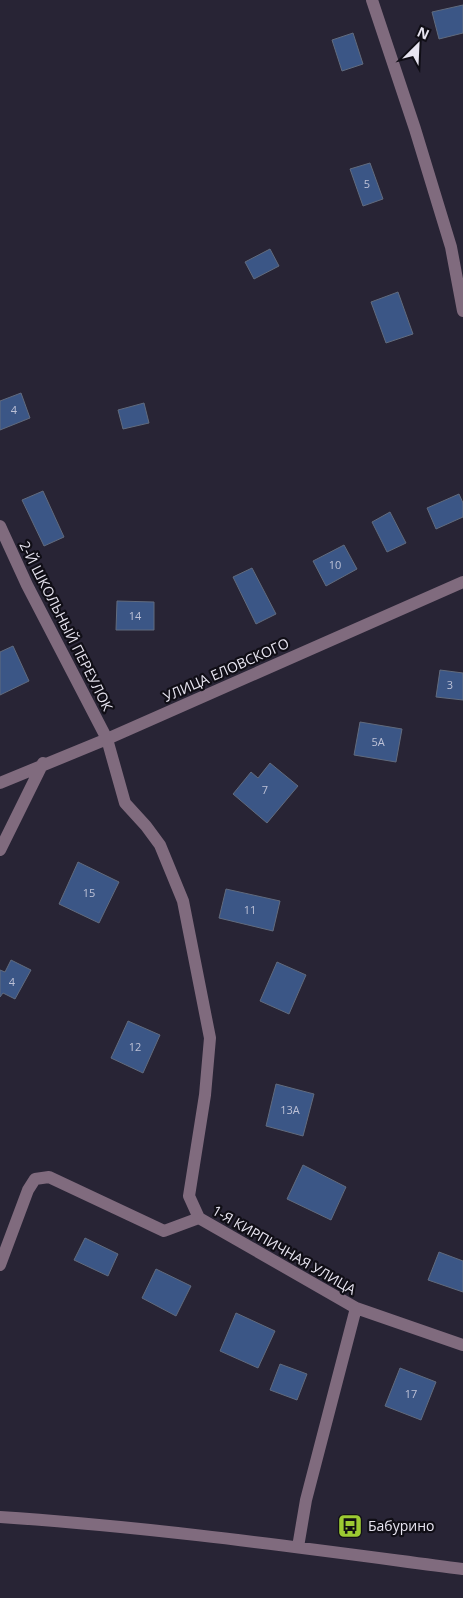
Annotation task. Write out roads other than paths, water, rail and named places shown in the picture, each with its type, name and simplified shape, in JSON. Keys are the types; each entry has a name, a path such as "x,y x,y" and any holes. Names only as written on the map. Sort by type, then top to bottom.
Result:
{"street":[{"path":"372,0 415,129 451,247 463,311"},
{"name":"2-Й ШКОЛЬНЫЙ ПЕРЕУЛОК","path":"0,526 27,585 107,739"},
{"name":"УЛИЦА ЕЛОВСКОГО","path":"0,783 43,763 107,739 463,582"},
{"name":"1-Я КИРПИЧНАЯ УЛИЦА","path":"107,739 125,804 160,845 183,901 210,1038 205,1096 189,1196 199,1218 356,1308 463,1345"},
{"path":"0,850 43,763"},
{"path":"0,1265 28,1190 35,1179 49,1178 164,1231 199,1218"},
{"path":"298,1547 306,1500 356,1308"},
{"path":"0,1517 49,1520 298,1547 463,1569"}],"place":[{"name":"Бабурино","path":"350,1526"}]}
